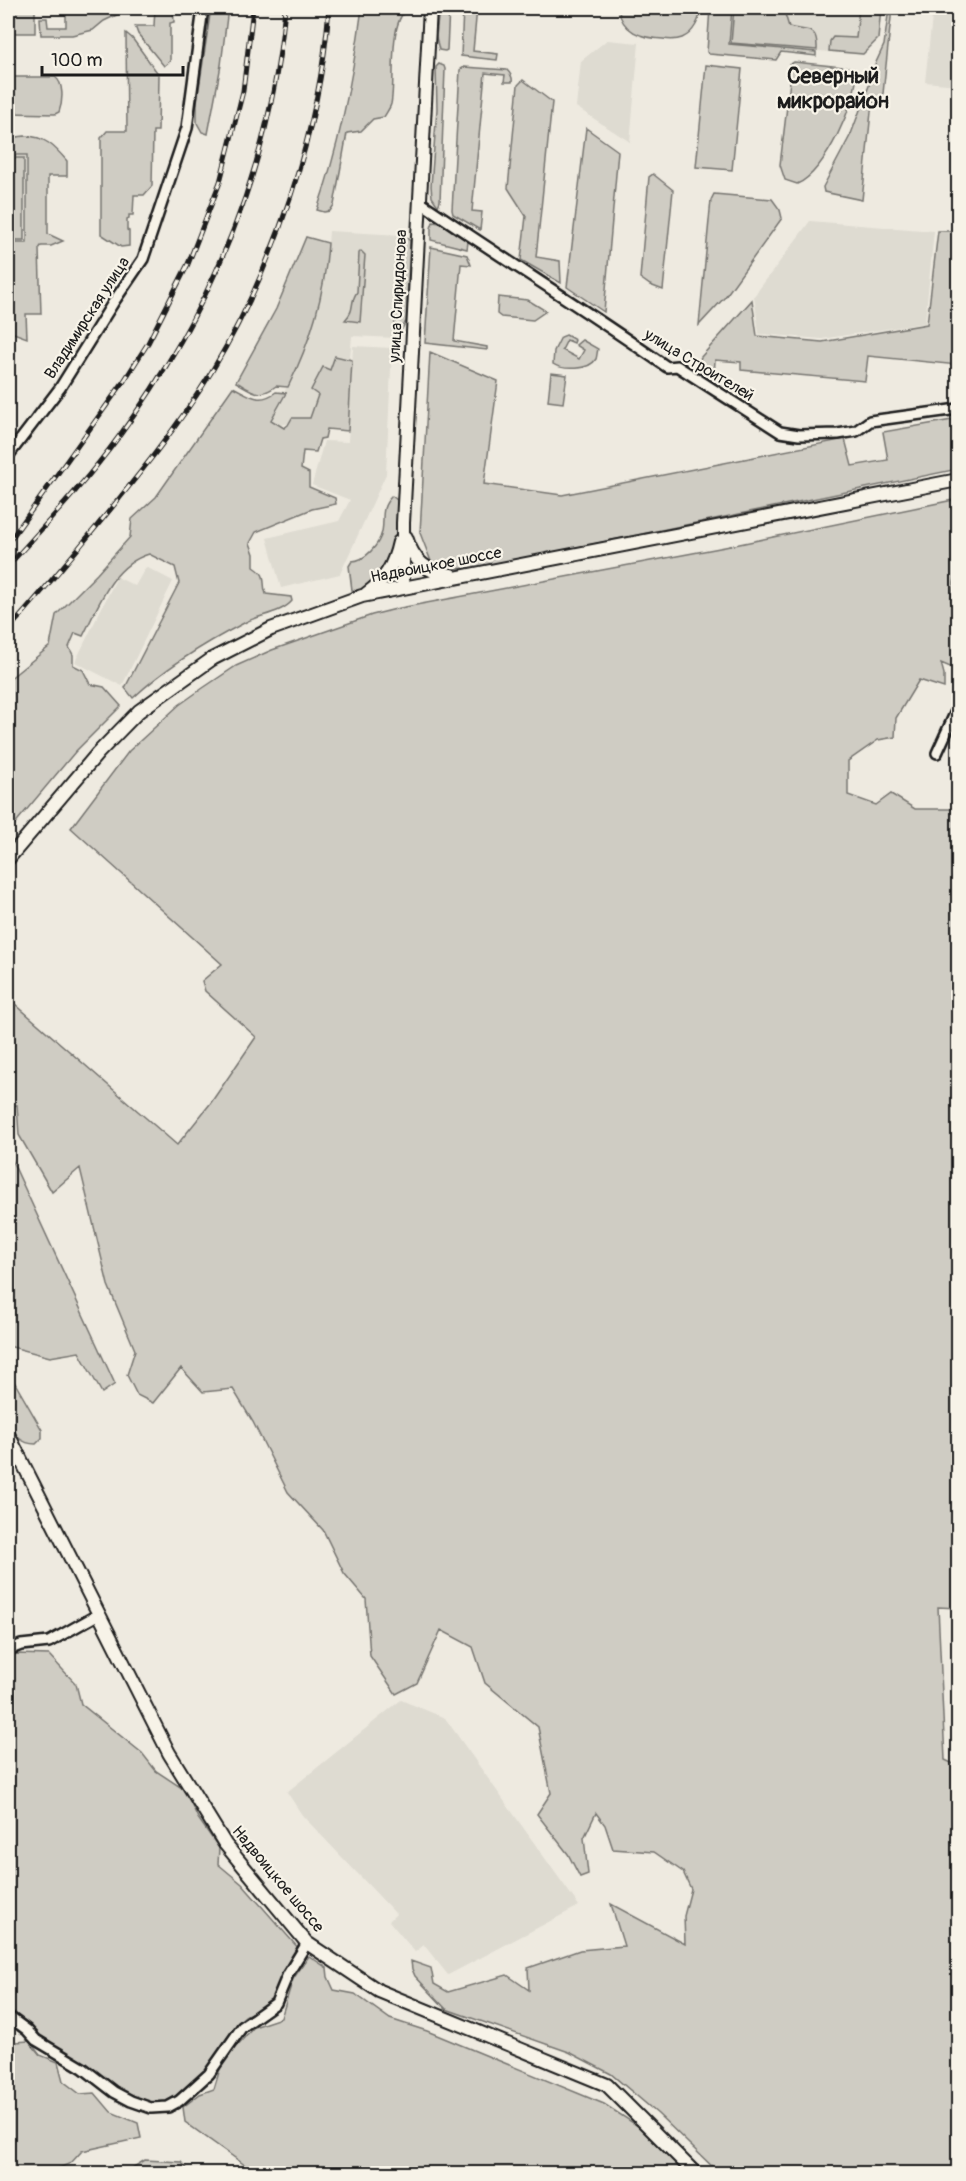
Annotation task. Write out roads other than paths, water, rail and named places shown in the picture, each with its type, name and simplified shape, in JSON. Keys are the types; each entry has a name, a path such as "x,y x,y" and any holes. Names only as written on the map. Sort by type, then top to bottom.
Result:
{"main road":[{"name":"улица Спиридонова","path":"403,587 403,523 430,8"},
{"name":"Надвоицкое шоссе","path":"8,859 98,753 139,711 212,659 271,628 362,596 403,587 958,480"},
{"path":"403,523 412,552 426,568 443,574 473,574"},
{"path":"362,596 378,585 390,570 398,548 403,523"},
{"name":"Надвоицкое шоссе","path":"8,1434 169,1753 225,1844 307,1943 379,1991 607,2085 696,2174"},
{"path":"8,1457 13,1458 35,1488"}],"street":[{"name":"Владимирская улица","path":"8,456 60,388 112,303 143,259 187,128 202,8"},
{"name":"улица Строителей","path":"420,202 499,256 563,295 667,367 676,366 780,432 799,435 838,434 856,431 870,421 958,409"},
{"path":"937,753 958,706"},
{"path":"8,1650 21,1645 49,1642 99,1614"},
{"path":"8,2016 36,2040 83,2067 114,2092 151,2108 168,2107 179,2101 209,2074 242,2027 276,2003 288,1974 307,1943"}],"railway":[{"path":"8,543 124,381 148,343 188,264 220,182 243,91 253,8"},
{"path":"8,566 80,486 120,435 153,387 183,337 209,285 232,233 251,179 278,66 285,8"},
{"path":"8,630 157,451 199,392 235,330 274,242 305,149 316,101 329,8"}],"district":[{"name":"Северный микрорайон","path":"833,88"}]}
